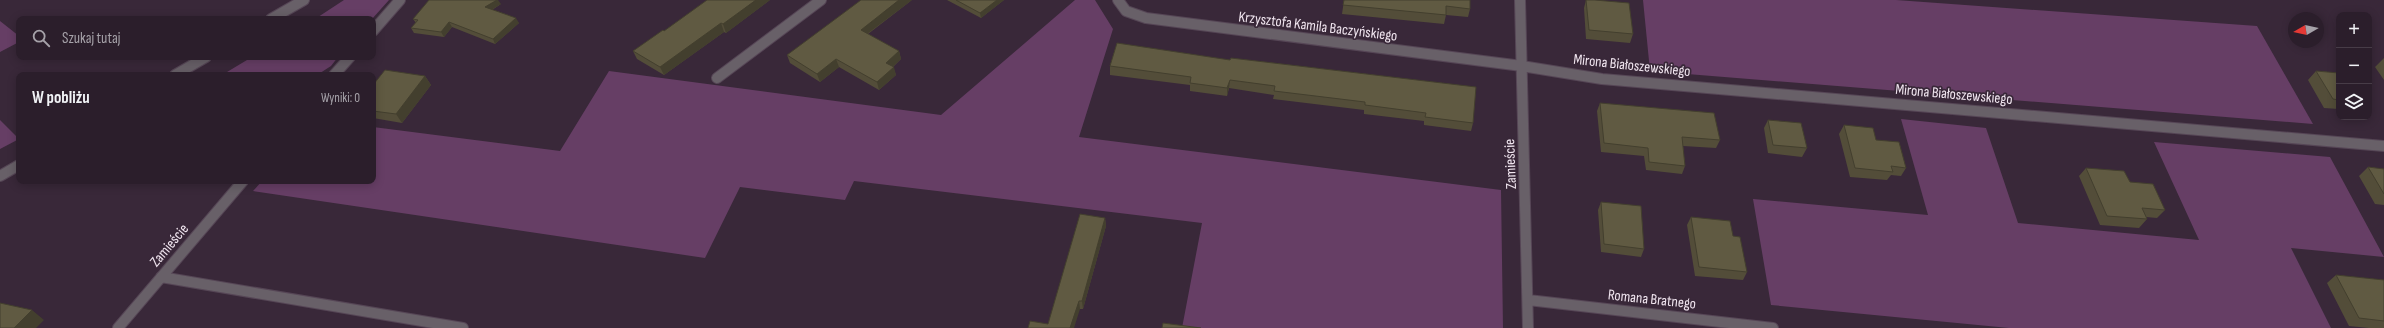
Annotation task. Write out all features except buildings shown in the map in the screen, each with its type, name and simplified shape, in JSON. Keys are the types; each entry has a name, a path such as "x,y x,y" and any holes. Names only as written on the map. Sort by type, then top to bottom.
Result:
{"street":[{"path":"276,16 304,0"},
{"path":"376,28 400,0"},
{"path":"717,78 821,0"},
{"name":"Krzysztofa Kamila Baczyńskiego","path":"1118,0 1120,6 1130,14 1146,18 1522,66"},
{"name":"Zamieście","path":"1520,0 1528,328"},
{"path":"180,72 201,60"},
{"path":"337,72 347,60"},
{"name":"Mirona Białoszewskiego","path":"1522,66 1602,79 2384,146"},
{"path":"0,176 16,167"},
{"name":"Zamieście","path":"118,328 240,184"},
{"path":"161,277 463,328"},
{"name":"Romana Bratnego","path":"1528,300 1773,328"}],"shaded area":[{"path":"344,0 389,0 375,16 320,16"},
{"path":"1075,0 1095,0 1113,29 1079,137 1501,190 1503,328 1182,328 1202,223 854,181 845,200 740,187 705,258 253,191 259,184 376,184 376,127 560,151 609,71 941,115"},
{"path":"1643,0 1896,0 2257,26 2313,124 1650,71"},
{"path":"0,21 16,34 16,44 0,52"},
{"path":"247,60 336,60 331,66 322,72 227,72"},
{"path":"1901,119 1986,128 2018,223 2199,240 2154,142 2330,157 2384,257 2291,248 2331,328 2009,328 1771,305 1753,199 1928,215"},
{"path":"0,120 16,136 16,141 0,149"}]}
